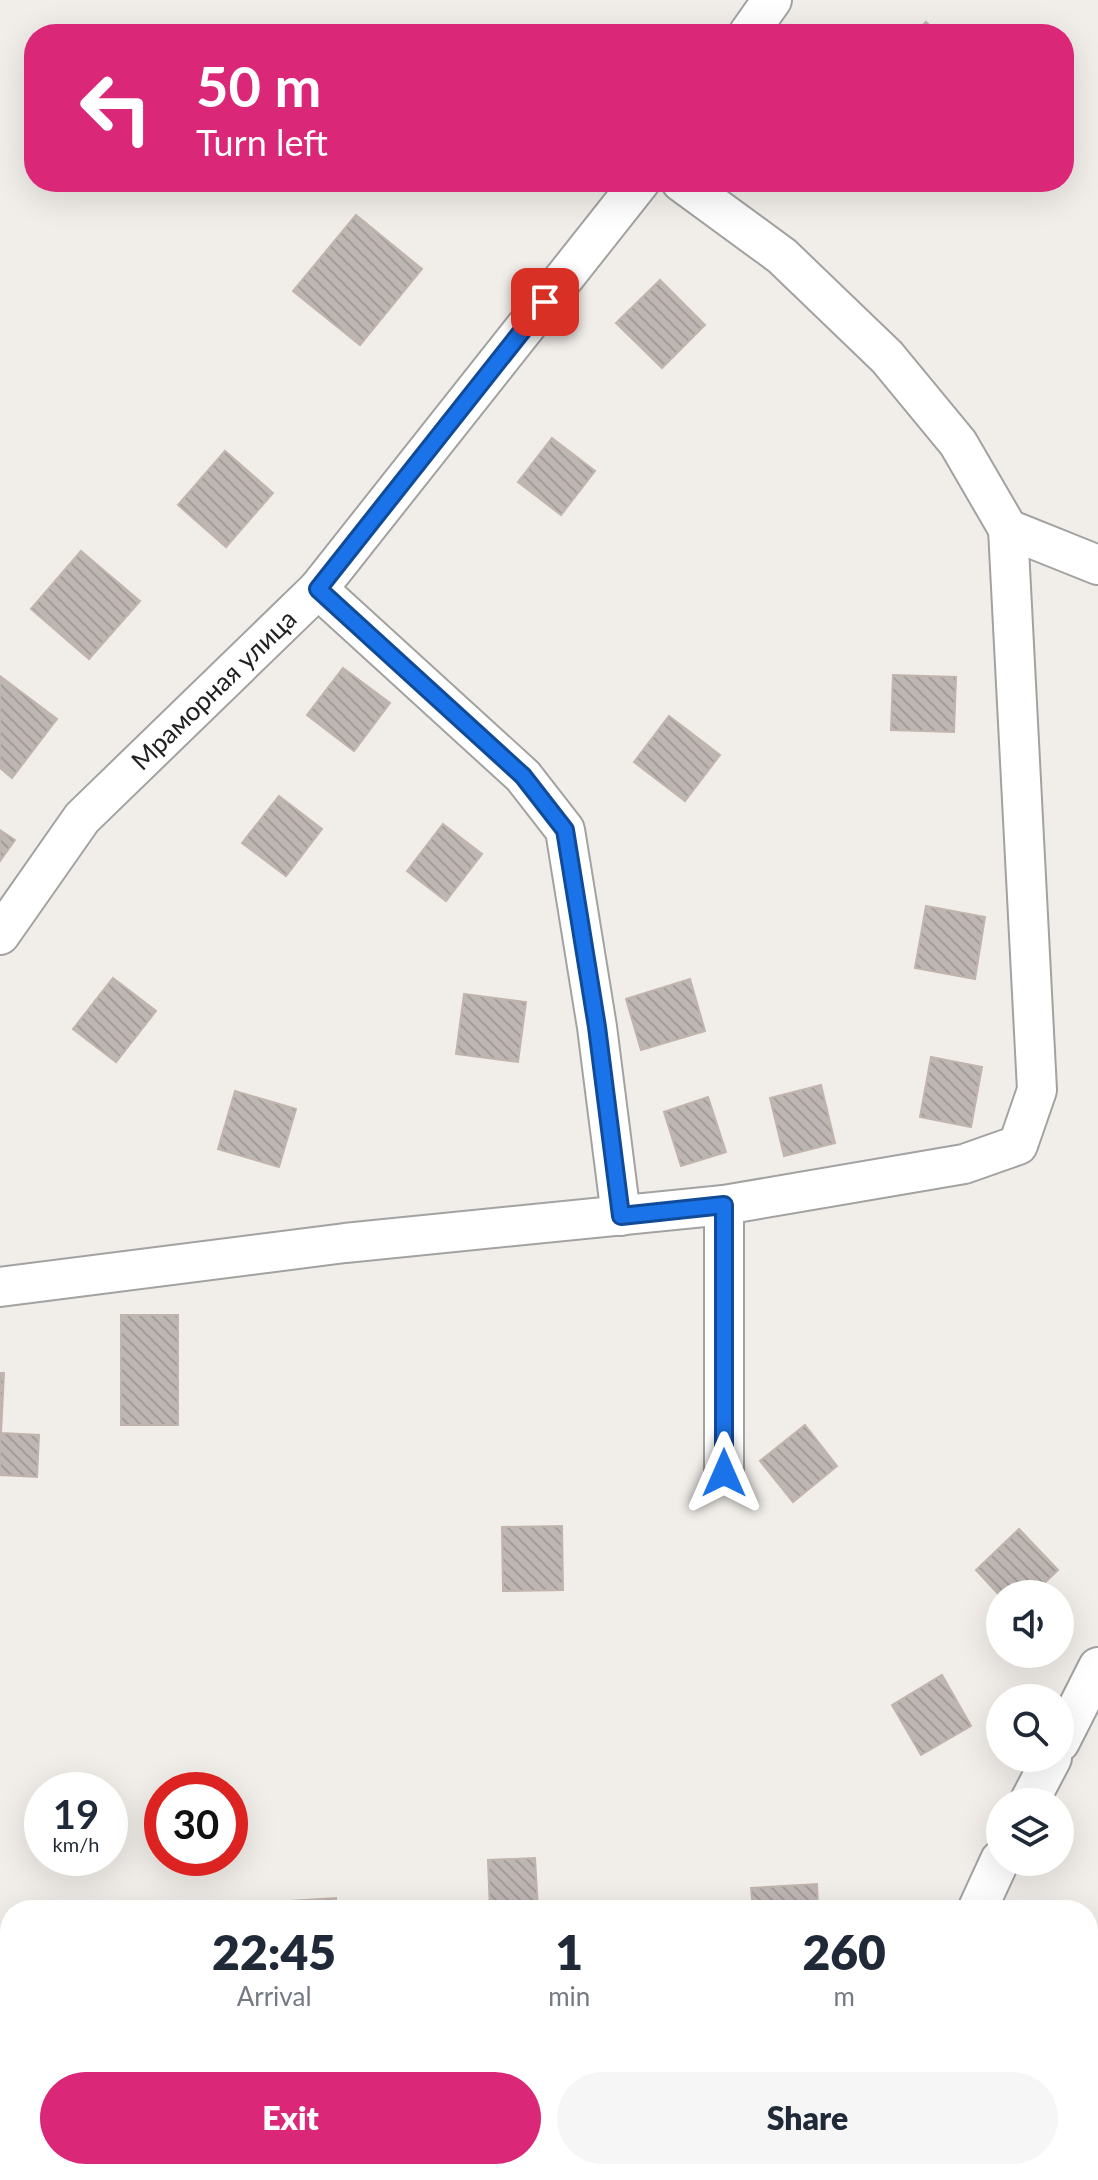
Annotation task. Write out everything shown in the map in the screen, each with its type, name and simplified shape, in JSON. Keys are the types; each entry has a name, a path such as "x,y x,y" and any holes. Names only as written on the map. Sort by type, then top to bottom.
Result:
{"street":[{"path":"755,24 772,0"},
{"name":"Мраморная улица","path":"0,935 82,818 318,589 632,192"},
{"path":"0,1287 345,1243 724,1205 964,1164 1018,1145 1037,1090 1008,529 958,443 887,357 782,256 695,192"},
{"path":"1008,529 1098,565"},
{"path":"318,589 523,776 565,830 597,1027 621,1216"},
{"path":"724,1205 724,1473"},
{"path":"1074,1714 1098,1667"},
{"path":"982,1900 993,1876"}],"building":[{"path":"356,215 422,269 360,345 293,291"},
{"path":"660,280 705,325 662,368 616,323"},
{"path":"552,438 595,471 561,515 518,482"},
{"path":"225,451 273,493 226,547 178,505"},
{"path":"81,551 140,601 89,659 31,609"},
{"path":"343,668 390,703 354,751 307,715"},
{"path":"893,675 956,677 954,732 891,730"},
{"path":"0,676 57,719 12,778 0,768"},
{"path":"669,716 720,755 685,801 634,762"},
{"path":"279,796 322,829 286,876 242,843"},
{"path":"443,824 482,854 446,901 407,871"},
{"path":"0,830 15,840 0,861"},
{"path":"926,906 985,917 975,979 915,968"},
{"path":"113,978 156,1011 116,1062 73,1029"},
{"path":"690,979 705,1031 641,1050 626,999"},
{"path":"464,994 526,1002 518,1062 456,1054"},
{"path":"931,1057 982,1067 971,1127 920,1117"},
{"path":"821,1085 835,1143 784,1156 770,1098"},
{"path":"235,1091 296,1109 279,1167 218,1149"},
{"path":"708,1097 726,1152 681,1166 664,1112"},
{"path":"121,1315 178,1315 178,1425 121,1425"},
{"path":"0,1373 4,1373 1,1433 39,1435 37,1477 0,1475"},
{"path":"805,1425 837,1466 793,1502 760,1461"},
{"path":"562,1526 563,1590 503,1591 502,1527"},
{"path":"1019,1529 1058,1570 1048,1580 986,1581 976,1570"},
{"path":"942,1675 971,1726 921,1755 892,1705"},
{"path":"535,1858 537,1900 490,1900 488,1860"},
{"path":"817,1884 818,1900 752,1900 751,1888"}],"route":[{"path":"545,302 318,589 523,776 565,830 597,1027 621,1216 724,1205 724,1473"}]}
